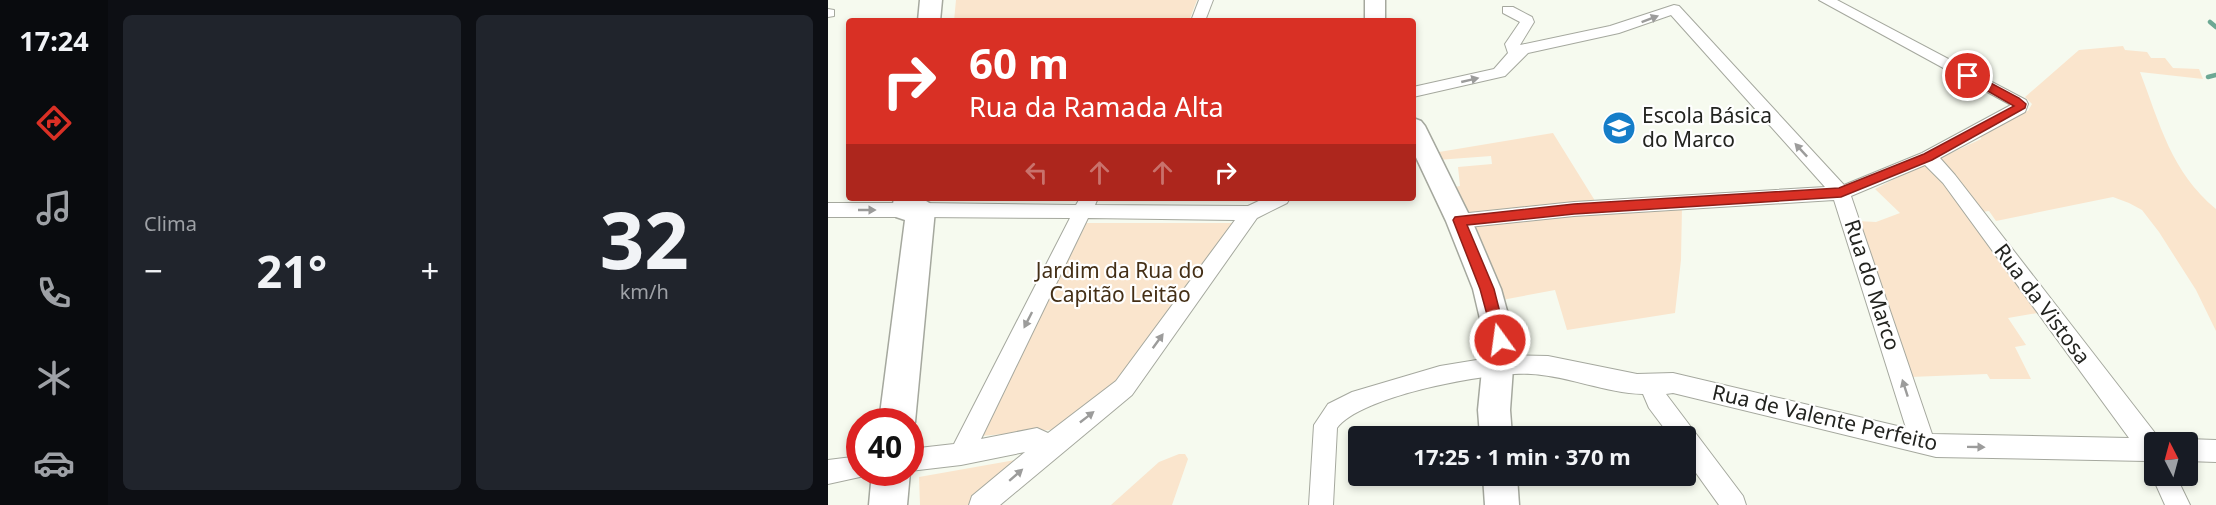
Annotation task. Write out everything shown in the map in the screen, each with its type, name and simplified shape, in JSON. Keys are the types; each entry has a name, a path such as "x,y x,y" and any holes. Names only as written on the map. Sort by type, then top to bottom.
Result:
{"main road":[{"path":"929,18 931,0"},
{"path":"898,408 912,206"},
{"path":"888,505 890,486"}],"street":[{"path":"1199,18 1206,0"},
{"path":"1375,0 1376,18"},
{"path":"1459,220 1574,209 1841,193 1928,157 2019,108 2020,104 2015,100 1826,0"},
{"path":"1416,91 1499,73 1516,53 1523,49 1614,30 1675,4"},
{"name":"Rua do Marco","path":"1675,4 1841,193 1923,443"},
{"path":"1508,10 1525,17 1527,22 1512,44 1516,53"},
{"path":"1416,136 1459,220 1487,289 1500,340 1494,410 1495,426"},
{"name":"Rua da Vistosa","path":"1928,157 1949,179 2144,438"},
{"path":"828,210 912,206 1086,205 1248,213 1274,201"},
{"path":"961,454 1086,205"},
{"path":"981,505 1050,446 1124,388 1248,213"},
{"name":"Rua de Valente Perfeito","path":"1321,505 1326,425 1336,411 1352,402 1466,370 1499,366 1530,364 1652,387 1673,383 1936,446 2144,451"},
{"path":"1652,387 1657,400 1676,426"},
{"path":"924,458 961,454 1037,439 1050,446"},
{"path":"2198,450 2216,451"},
{"path":"1696,453 1734,505"},
{"path":"828,472 846,470"},
{"path":"1501,486 1502,505"},
{"path":"2169,486 2178,505"}],"green space":[{"path":"956,0 1197,0 1190,18 954,18"},
{"path":"2123,46 2125,50 2147,52 2151,58 2165,58 2173,68 2199,69 2203,79 2140,72 2177,163 2201,195 2216,209 2216,331 2196,290 2142,210 2113,197 1996,221 1989,211 1982,212 1940,161 1940,156 1945,153 1949,154 1981,139 1980,134 2021,112 2028,111 2032,104 2025,97 2079,50"},
{"path":"1553,133 1597,204 1463,215 1450,188 1460,186 1458,167 1492,164 1491,156 1437,160 1433,153"},
{"path":"1927,162 2043,312 2008,318 2026,345 2015,347 2031,379 1990,379 1987,374 1910,377 1857,221 1876,222 1900,213 1875,189"},
{"path":"1682,207 1681,260 1675,313 1567,330 1555,290 1502,300 1469,225"},
{"name":"Jardim da Rua do Capitão Leitão","path":"1084,223 1233,223 1119,387 1060,429 981,436"},
{"path":"1185,454 1188,459 1172,505 1111,505 1159,462"},
{"path":"1026,458 969,505 920,505 919,486 924,486 924,476"}],"waterway":[{"path":"2210,22 2216,27"},
{"path":"2208,77 2216,75"}],"place":[{"name":"Escola Básica do Marco","path":"1619,128"}],"route":[{"path":"1500,340 1487,289 1459,220 1574,209 1772,199 1841,193 1928,157 2019,108 2020,104 2015,100 1968,76"}]}
